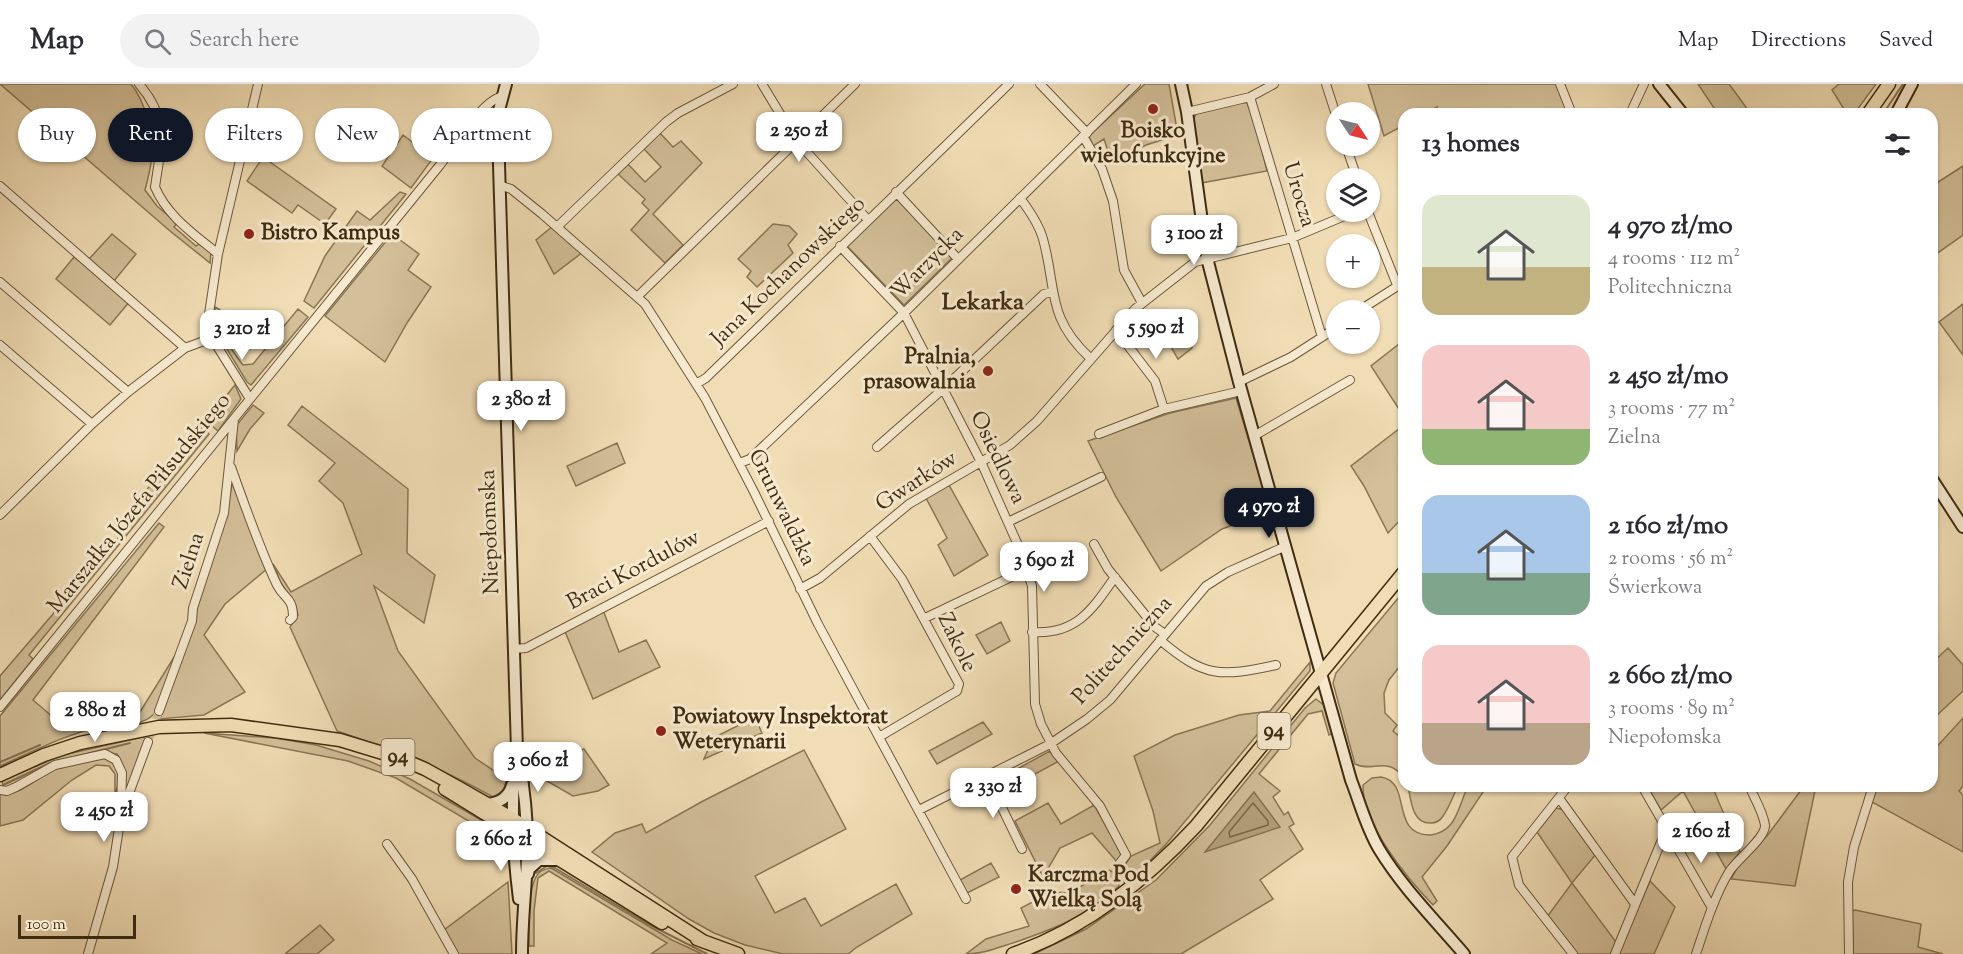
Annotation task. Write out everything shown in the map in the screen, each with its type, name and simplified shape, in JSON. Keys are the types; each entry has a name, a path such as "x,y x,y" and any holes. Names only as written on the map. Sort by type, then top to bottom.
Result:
{"main road":[{"path":"501,97 506,84"},
{"path":"1181,84 1207,258 1240,386 1351,780 1376,842 1403,882 1464,954"},
{"path":"1659,84 1678,108"},
{"path":"1872,108 1889,84"},
{"path":"1899,108 1912,84"},
{"name":"Niepołomska","path":"499,108 501,97"},
{"name":"Niepołomska","path":"499,162 517,750 513,782 513,826 522,924"},
{"path":"1938,497 1963,528"},
{"name":"94","path":"1013,954 1083,922 1133,886 1164,860 1196,826 1398,579"},
{"name":"94","path":"0,775 80,742 159,727 231,725 340,740 399,758 425,769 487,804 513,826 703,941"},
{"name":"94","path":"300,733 401,767 437,784 491,817 513,826"},
{"name":"Niepołomska","path":"517,750 523,780 526,834 522,954"},
{"path":"487,804 502,800 510,791 513,782"},
{"path":"491,817 505,836 514,856"},
{"name":"94","path":"526,834 558,860 656,920 738,954"},
{"path":"525,880 529,869 539,860 558,860"}],"street":[{"path":"139,84 152,102 162,131 155,187 170,212 218,254"},
{"path":"250,399 212,338 209,314 218,254 258,84"},
{"path":"558,226 674,116 733,84"},
{"path":"762,84 796,140 868,220"},
{"path":"638,296 855,84"},
{"name":"Jana Kochanowskiego","path":"696,384 706,378 1009,84"},
{"path":"1040,84 1085,134 1102,169 1113,201 1124,270 1142,303"},
{"name":"Warzycka","path":"740,463 750,459 904,313 1136,84"},
{"path":"1187,112 1250,97 1274,84"},
{"path":"1326,84 1332,102"},
{"path":"1560,84 1570,108"},
{"path":"1633,108 1644,84"},
{"name":"Marszałka Józefa Piłsudskiego","path":"482,108 494,99 501,97"},
{"name":"Urocza","path":"1250,97 1322,337"},
{"name":"Marszałka Józefa Piłsudskiego","path":"0,706 441,162"},
{"name":"Grunwaldzka","path":"499,185 511,189 558,226 645,304 696,384 740,463 800,589 966,899"},
{"path":"0,186 185,348"},
{"path":"896,192 958,259"},
{"path":"1020,198 1043,236 1052,292 1067,332 1089,358"},
{"name":"Gwarków","path":"800,589 820,578 909,504 1002,452 1030,428 1089,358 1142,303 1195,262 1292,238 1330,222"},
{"path":"1373,222 1398,279"},
{"name":"Osiedlowa","path":"840,246 904,313 981,462 1008,522 1032,586 1035,704 1041,724 1050,744 1100,806 1126,855 1117,867 1133,886"},
{"path":"0,282 128,392"},
{"path":"1375,300 1398,284"},
{"path":"877,447 943,389 1044,294 1052,292"},
{"path":"1116,330 1155,381 1164,409"},
{"path":"1099,434 1164,409 1240,386 1326,334"},
{"path":"0,514 128,392 185,348 212,338"},
{"path":"0,345 92,424"},
{"path":"1254,436 1350,380"},
{"name":"Zielna","path":"159,711 192,621 193,608 224,513 235,417"},
{"path":"230,465 254,531 279,588 289,597 293,606 293,616 290,620"},
{"path":"1008,522 1101,477"},
{"name":"Braci Kordulów","path":"514,649 526,648 769,521"},
{"name":"Zakole","path":"870,536 902,579 959,684 957,691 879,737"},
{"path":"1094,544 1115,577 1162,638 1190,664 1213,673 1241,673 1276,665"},
{"name":"Politechniczna","path":"919,810 1050,744 1099,710 1197,596 1216,579 1286,546"},
{"path":"924,618 1026,570"},
{"path":"1032,632 1066,628 1084,617 1115,577"},
{"path":"121,815 148,742"},
{"path":"0,790 7,792 16,788 55,765 105,754 116,760 122,773 121,815 113,867 88,954"},
{"path":"987,777 1022,849"},
{"path":"1564,792 1512,857 1520,885 1573,954"},
{"path":"1645,792 1712,908"},
{"path":"1696,954 1712,908 1729,872 1762,836 1765,825 1751,792"},
{"path":"1849,954 1848,882 1854,847 1871,792"},
{"path":"1559,798 1635,904"},
{"path":"1615,954 1661,842 1668,832"},
{"path":"387,844 412,879 454,954"}],"shaded area":[{"path":"0,84 131,84 144,108 108,108 108,162 151,162 145,190 157,206 177,223 174,227 196,246 199,244 211,252 210,263 90,162 96,162 96,108 28,108"},
{"name":"Boisko wielofunkcyjne","path":"1145,84 1169,84 1178,135 1146,145 1112,163 1104,139 1093,146 1089,136"},
{"path":"1368,84 1558,84 1568,108 1398,108 1398,128 1384,136 1380,123 1380,102 1374,102"},
{"path":"1698,84 1729,84 1747,108 1714,108"},
{"path":"1839,84 1876,84 1858,108 1843,108 1832,90"},
{"path":"1240,102 1247,103 1255,123 1267,171 1201,183 1198,149 1192,123 1196,114"},
{"path":"660,133 673,147 681,141 702,163 653,214 683,245 665,263 631,230 649,210 642,203 645,199 618,174 628,164 645,182 661,167 644,149"},
{"path":"403,135 411,141 411,162 430,162 411,188 382,166 385,162 399,162 399,141"},
{"path":"260,162 270,162 336,209 325,224 298,205 292,213 247,181"},
{"path":"1963,166 1963,235 1938,253 1938,182"},
{"path":"400,192 406,194 314,308 304,301 325,256 357,211 370,220"},
{"path":"894,199 899,199 953,257 904,305 847,246"},
{"path":"773,224 789,226 797,234 788,245 793,253 757,287 747,277 751,271 738,259"},
{"path":"553,226 583,252 554,274 536,240"},
{"path":"112,234 136,254 114,281 89,259"},
{"path":"392,234 419,254 408,270 431,287 385,362 325,316"},
{"path":"74,257 130,301 110,325 56,279"},
{"path":"1963,304 1963,355 1939,322"},
{"path":"215,307 220,310 220,325 225,339 243,365 253,364 298,309 308,317 251,385 216,331"},
{"path":"1187,317 1192,348 1178,359 1166,338 1174,333 1174,322"},
{"path":"1398,345 1398,408 1371,366"},
{"path":"235,385 241,399 218,431 206,421"},
{"path":"1236,398 1270,511 1222,529 1161,571 1116,497 1088,441 1170,413"},
{"path":"253,405 264,413 250,429 237,451 236,426"},
{"path":"302,406 408,489 407,553 435,575 424,623 374,586 398,651 475,758 506,779 504,788 493,797 417,760 337,731 290,627 298,615 297,610 273,564 291,592 362,554 343,503 319,481 335,463 288,425"},
{"path":"202,427 209,434 29,655 33,659 0,700 0,676 148,503 142,495"},
{"path":"1398,430 1398,522 1388,533 1364,486 1351,466"},
{"path":"617,443 625,463 576,486 567,466"},
{"path":"233,480 268,568 225,604 204,635 245,692 204,715 160,719 186,643 194,627 197,608 224,524"},
{"path":"949,485 988,555 954,576 938,545 947,538 926,498"},
{"path":"159,523 164,527 33,700 54,718 95,704 98,719 140,712 178,654 156,715 134,724 96,728 72,735 0,766 0,716"},
{"path":"1398,598 1398,669 1389,680 1384,693 1385,713 1397,725 1393,731 1398,735 1398,771 1386,766 1368,767 1355,764 1333,683 1336,673"},
{"path":"603,610 619,652 646,640 660,667 593,699 564,629"},
{"path":"1001,622 1010,641 987,654 976,635"},
{"path":"1948,648 1963,665 1963,691 1938,714 1938,657"},
{"path":"1310,662 1310,671 1167,843 1136,875 1123,868 1131,856 1160,843 1153,811 1134,756 1175,735 1239,715 1270,711"},
{"path":"1316,699 1325,706 1334,733 1329,735 1322,711 1308,714 1259,774 1280,791 1273,797 1284,815 1288,812 1294,824 1289,827 1303,849 1260,880 1273,899 1181,954 1034,954 1086,929 1156,880 1210,825 1305,708"},
{"path":"755,717 762,733 704,759 713,738"},
{"path":"1963,718 1963,786 1959,791 1963,795 1963,852 1872,802 1875,792 1938,792 1938,745"},
{"path":"983,722 992,734 937,764 929,751"},
{"path":"204,733 275,738 316,745 369,761 410,779 488,824 506,851 489,833 396,778 348,761"},
{"path":"143,737 146,740 124,799 124,775 120,759 117,754 103,752 75,757 9,788 3,787 2,780 63,755"},
{"path":"584,749 609,785 598,791 573,796 547,781 548,762"},
{"path":"804,750 846,829 755,876 775,913 805,898 821,926 896,884 912,914 848,954 783,954 745,945 714,933 689,919 592,852 615,833 642,824 646,833 703,801"},
{"path":"1050,751 1059,761 1026,779 1019,768"},
{"path":"105,758 117,769 119,778 115,794 115,774 109,766 96,765 72,780 23,820 0,826 0,794 16,792 64,764"},
{"path":"1372,778 1386,778 1393,783 1399,794 1408,825 1421,834 1436,834 1447,828 1456,816 1466,792 1483,792 1447,846 1422,877 1437,901 1433,905 1399,865 1378,833 1365,800 1363,785"},
{"path":"1409,792 1455,792 1442,818 1435,823 1420,820"},
{"path":"1650,792 1682,792 1661,810"},
{"path":"1684,792 1715,792 1740,852 1726,869"},
{"path":"1800,792 1815,792 1795,886 1731,879 1743,858 1767,836"},
{"path":"1048,803 1061,824 1094,805 1121,853 1119,860 1117,862 1092,833 1060,848 1043,877 1015,821"},
{"path":"1556,808 1565,810 1596,854 1572,883 1537,832"},
{"path":"991,863 999,877 967,893 960,880"},
{"path":"551,868 672,940 702,954 651,954 667,943 549,871 538,878 534,911 534,946 529,946 529,908 534,880 540,872"},
{"path":"1109,870 1118,875 1119,886 1084,913 1016,942 985,952 966,954 986,939 1029,926 1021,908 1051,892 1071,893"},
{"path":"1650,881 1675,907 1654,954 1618,954"},
{"path":"508,882 512,954 457,954 444,930"},
{"path":"1572,883 1616,942 1611,954 1576,954 1547,917"},
{"path":"1852,911 1921,924 1918,947 1943,954 1853,954"},
{"path":"320,925 334,940 317,954 285,954"}],"water":[{"path":"1254,792 1280,827 1205,852"}],"waterway":[{"path":"1887,108 1903,84"},
{"path":"3,785 50,763 130,743"},
{"path":"0,762 40,745"},
{"path":"536,873 547,866 555,868 648,924 707,954"}],"tunnel":[{"path":"148,742 159,711"}],"place":[{"name":"Boisko wielofunkcyjne","path":"1153,109"},
{"name":"Bistro Kampus","path":"249,234"},
{"name":"Pralnia, prasowalnia","path":"988,371"},
{"name":"Powiatowy Inspektorat Weterynarii","path":"661,731"},
{"name":"Karczma Pod Wielką Solą","path":"1016,889"}],"district":[{"name":"Lekarka","path":"983,303"}]}
